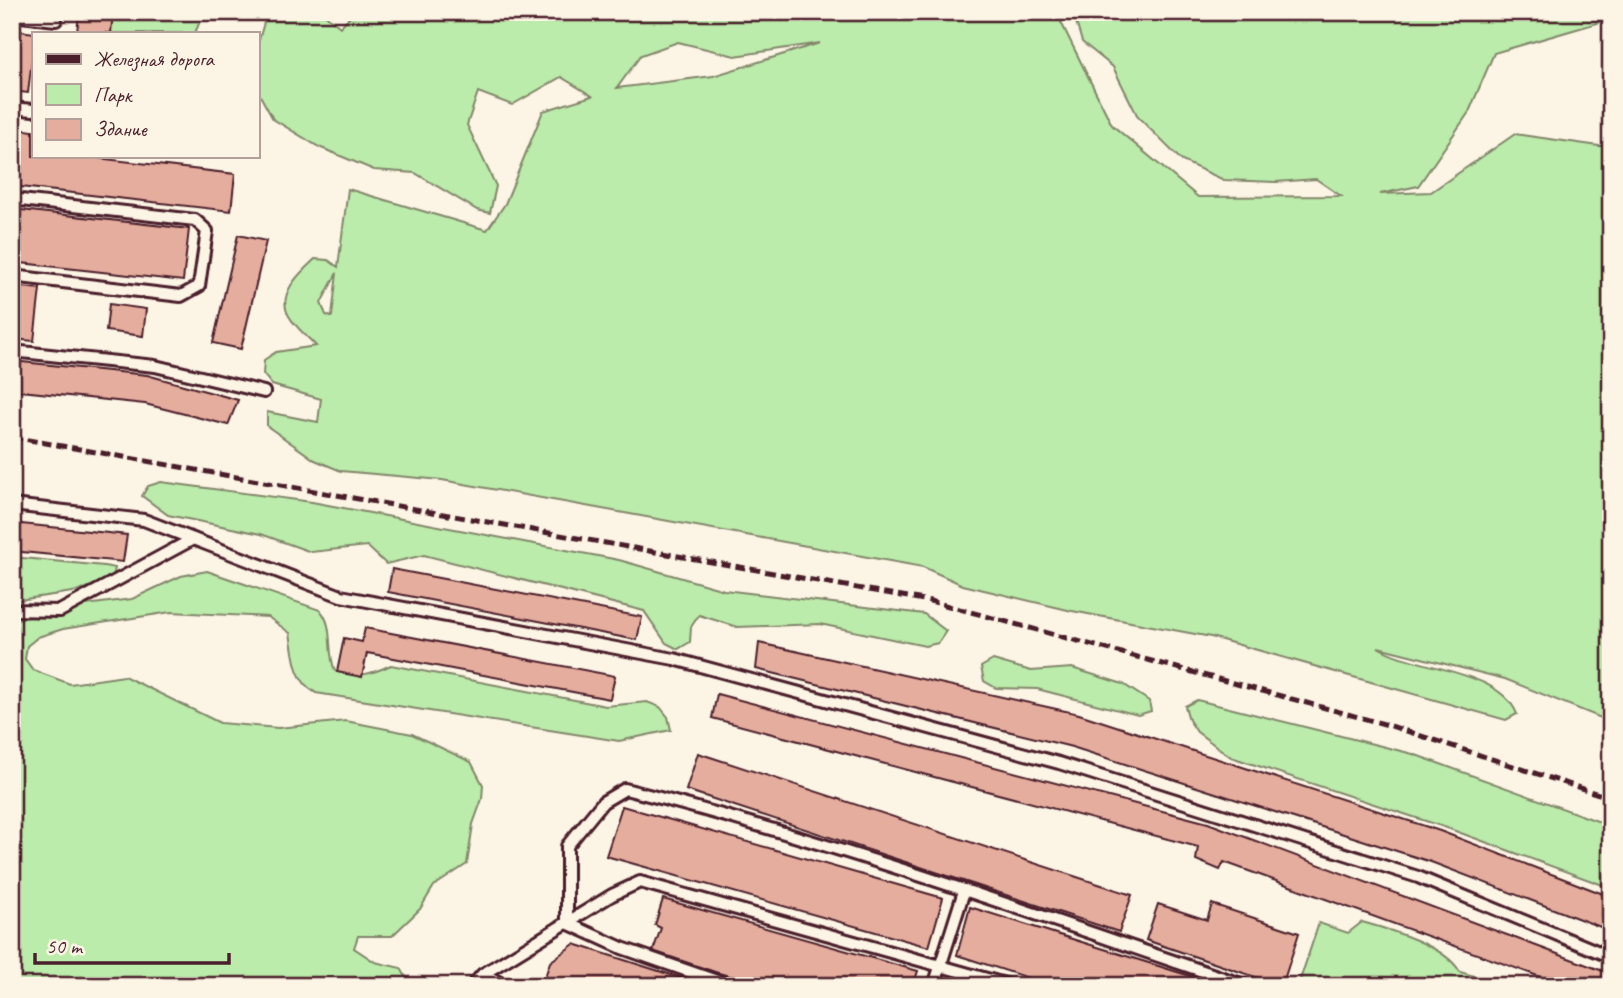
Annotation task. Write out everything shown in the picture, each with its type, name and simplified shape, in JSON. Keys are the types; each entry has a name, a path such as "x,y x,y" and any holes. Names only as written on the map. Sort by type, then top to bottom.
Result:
{"lane":[{"path":"12,15 56,16"},
{"path":"12,108 32,110"},
{"path":"12,199 195,220 207,231 199,285 181,296 12,276"},
{"path":"12,351 155,366 264,392"},
{"path":"12,505 144,520 341,596 674,659 1059,763 1418,877 1611,957"},
{"path":"12,610 60,611 194,539"},
{"path":"567,923 567,846 603,802 625,789 683,804 964,891 1247,986"},
{"path":"472,986 483,974 612,895 640,882 1012,986"},
{"path":"933,986 964,891"},
{"path":"567,923 622,948 731,986"},
{"path":"483,974 506,986"}],"green space":[{"path":"112,12 204,12 195,32 110,32"},
{"path":"267,12 322,12 340,27 354,12 1056,12 1112,125 1198,197 1341,196 1316,179 1276,182 1224,180 1182,161 1138,117 1113,67 1082,42 1073,12 1611,12 1611,19 1494,53 1469,112 1418,186 1380,194 1431,192 1515,134 1606,147 1611,154 1611,722 1505,679 1378,647 1493,688 1507,699 1517,714 1506,720 1211,637 1072,611 963,585 923,567 442,480 341,471 315,460 267,426 267,412 318,422 321,399 272,385 263,374 264,360 276,352 316,346 289,316 286,300 292,284 315,259 328,260 338,267 348,189 487,230 505,204 543,111 592,96 561,77 512,105 478,92 467,125 496,186 490,213 477,210 415,173 374,170 319,147 273,119 259,94 259,40","holes":["678,42 735,56 820,43 713,76 617,88 641,55","337,273 332,316 326,315 321,303"]},
{"path":"161,482 312,502 619,560 724,590 924,614 946,631 938,643 925,646 820,624 737,627 699,615 691,627 690,642 678,649 666,643 644,611 424,555 386,564 367,546 311,552 261,534 168,515 142,496 148,486"},
{"path":"12,557 115,568 113,577 79,591 12,601"},
{"path":"207,571 320,610 325,616 329,631 335,671 363,674 391,665 606,706 647,702 660,707 668,717 671,730 619,741 316,693 299,675 290,633 268,617 171,612 63,629 38,637 27,646 25,659 33,670 70,684 124,676 220,723 278,728 346,721 412,734 471,762 483,785 482,799 473,824 467,864 434,886 420,909 392,936 358,936 354,948 375,962 401,968 408,981 406,986 12,986 12,621 78,606 132,599 181,576"},
{"path":"993,660 1031,671 1072,668 1123,684 1149,701 1151,711 1138,715 1037,689 996,688 984,681 981,667"},
{"path":"1197,700 1413,754 1611,826 1611,888 1447,828 1231,757 1197,732 1189,720 1185,706"},
{"path":"1362,922 1417,940 1443,954 1460,972 1509,986 1298,986 1319,923 1348,933"}],"building":[{"path":"79,12 113,12 111,32 77,32"},
{"path":"12,30 32,33 28,93 12,91"},
{"path":"12,128 32,131 32,158 96,158 235,174 231,211 12,186"},
{"path":"12,209 189,229 183,281 12,262"},
{"path":"238,235 266,241 241,349 213,343"},
{"path":"12,286 40,289 34,341 12,339"},
{"path":"109,304 146,309 143,336 106,331"},
{"path":"12,361 147,375 238,400 228,425 145,404 12,390"},
{"path":"12,523 127,535 123,562 12,551"},
{"path":"392,569 642,617 637,640 388,592"},
{"path":"365,628 615,676 610,699 367,653 362,677 337,672 344,638 362,642"},
{"path":"759,643 1079,714 1440,831 1611,897 1611,931 1431,862 1072,747 756,669"},
{"path":"717,694 1208,823 1611,974 1611,986 1565,986 1224,862 1220,870 1196,860 1198,847 712,718"},
{"path":"698,753 1132,895 1119,932 686,790"},
{"path":"622,806 943,898 929,947 606,856"},
{"path":"663,899 918,971 913,986 766,986 715,972 653,951 661,928 655,925"},
{"path":"1158,904 1207,920 1212,904 1299,933 1282,986 1146,940"},
{"path":"970,907 1222,986 1053,986 957,955"},
{"path":"574,944 706,986 542,986 550,962"},
{"path":"950,977 978,986 948,986"}],"railway":[{"path":"12,437 930,601 1388,725 1611,798"}]}
